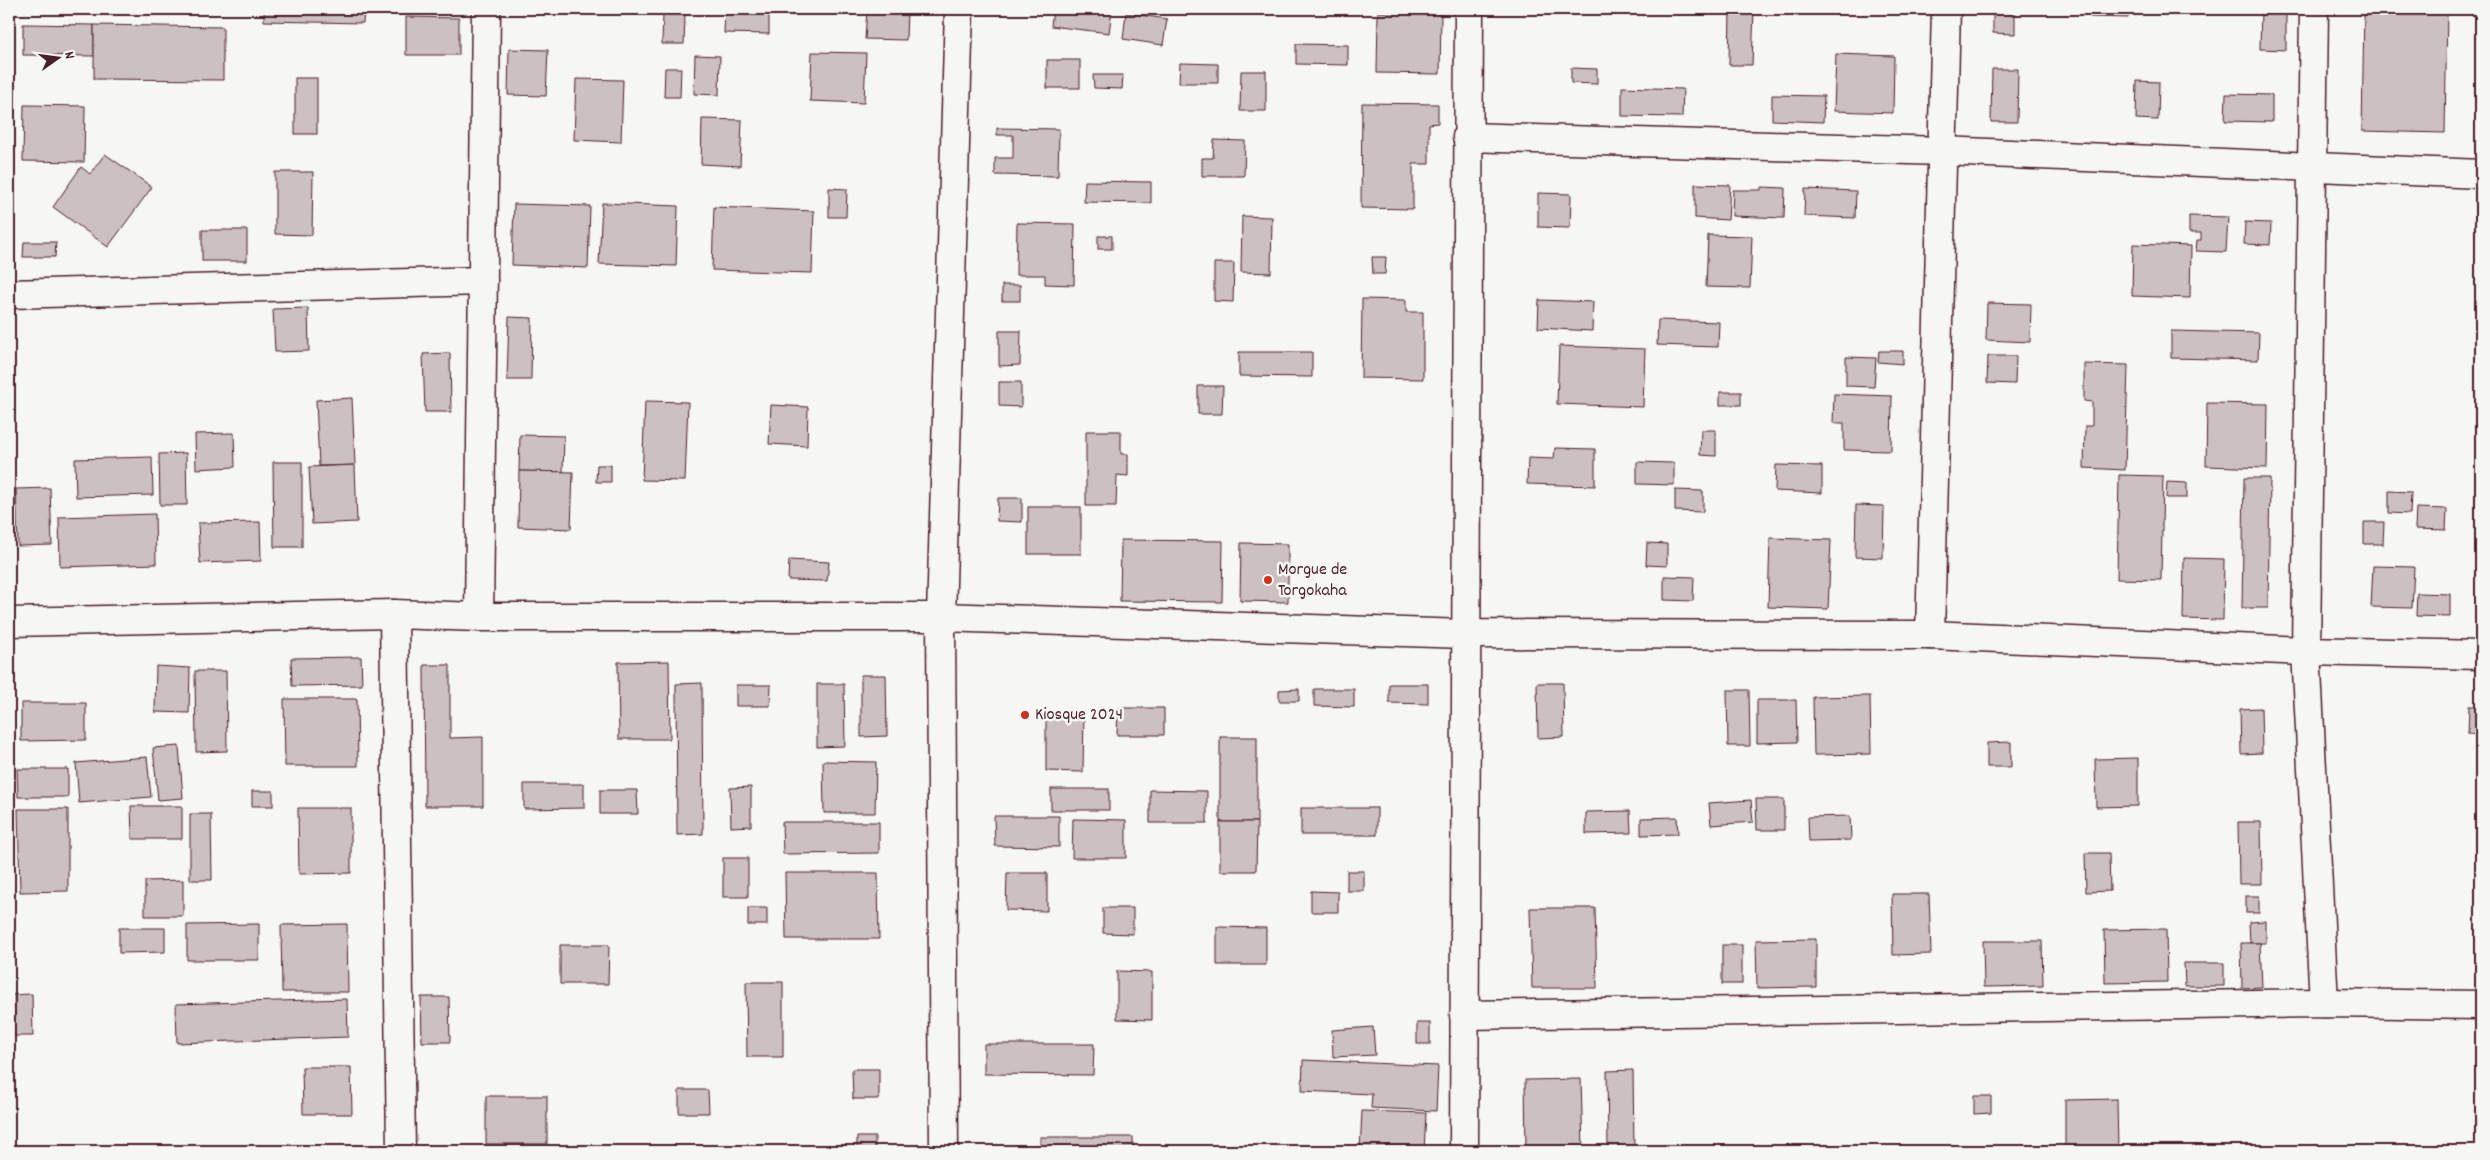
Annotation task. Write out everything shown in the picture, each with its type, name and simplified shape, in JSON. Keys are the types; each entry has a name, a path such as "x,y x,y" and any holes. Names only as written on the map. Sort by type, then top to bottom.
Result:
{"street":[{"path":"479,618 486,9"},
{"path":"944,1151 941,616 959,9"},
{"path":"1464,1151 1469,9"},
{"path":"1930,635 1946,9"},
{"path":"2314,9 2314,166 2306,651 2324,1004"},
{"path":"1467,137 1943,151 2481,174"},
{"path":"9,294 483,281"},
{"path":"9,622 394,614 479,618 941,616 1466,634 1930,635 2306,651 2481,655"},
{"path":"394,614 401,1151"},
{"path":"1464,1016 2324,1004 2481,1005"}],"building":[{"path":"264,9 364,9 363,23 264,21"},
{"path":"725,9 769,9 769,34 724,33"},
{"path":"867,9 907,9 906,40 865,39"},
{"path":"1053,9 1112,9 1109,33 1051,26"},
{"path":"1730,9 1754,9 1752,65 1729,65"},
{"path":"1993,9 2015,9 2015,34 1993,33"},
{"path":"2090,9 2128,9 2128,18 2090,17"},
{"path":"2261,9 2286,9 2286,50 2260,49"},
{"path":"2364,9 2447,9 2445,133 2362,131"},
{"path":"1378,12 1441,13 1440,74 1377,73"},
{"path":"1126,13 1167,19 1163,45 1123,39"},
{"path":"663,14 685,14 684,44 662,44"},
{"path":"406,17 459,18 459,55 406,55"},
{"path":"23,24 94,25 94,56 23,55"},
{"path":"94,25 223,27 223,80 94,79"},
{"path":"1296,44 1348,45 1348,65 1296,64"},
{"path":"509,49 548,50 546,96 508,95"},
{"path":"812,52 866,53 864,103 810,101"},
{"path":"1836,54 1894,56 1893,113 1834,111"},
{"path":"695,55 720,56 719,95 694,94"},
{"path":"1047,60 1080,60 1080,88 1047,88"},
{"path":"1180,63 1218,64 1218,83 1179,83"},
{"path":"665,68 681,68 680,97 664,97"},
{"path":"1571,68 1597,69 1597,84 1571,83"},
{"path":"1992,69 2018,69 2017,122 1991,122"},
{"path":"1241,71 1266,71 1266,111 1240,111"},
{"path":"1093,75 1123,75 1122,89 1094,88"},
{"path":"295,78 317,78 317,134 295,134"},
{"path":"576,79 623,80 621,142 574,140"},
{"path":"2137,81 2159,82 2158,120 2136,119"},
{"path":"1622,87 1683,89 1682,117 1622,116"},
{"path":"2226,94 2272,95 2272,122 2225,121"},
{"path":"1772,95 1824,96 1823,122 1772,120"},
{"path":"1362,103 1438,104 1438,123 1429,124 1429,164 1413,164 1413,209 1361,208"},
{"path":"24,105 85,106 84,162 23,161"},
{"path":"702,119 742,120 740,166 701,164"},
{"path":"997,128 1059,129 1058,176 995,175 995,158 1013,158 1013,135 997,135"},
{"path":"1214,140 1245,141 1244,176 1202,176 1202,158 1213,158"},
{"path":"105,154 152,187 108,247 53,207 81,167 90,174"},
{"path":"275,172 313,172 312,235 275,234"},
{"path":"1085,181 1151,182 1151,203 1084,202"},
{"path":"1695,184 1730,185 1728,220 1695,218"},
{"path":"1761,187 1785,188 1784,218 1732,216 1733,190 1761,190"},
{"path":"829,188 847,189 846,217 829,217"},
{"path":"1805,189 1856,191 1855,218 1804,216"},
{"path":"1538,193 1571,194 1570,228 1538,227"},
{"path":"602,203 678,206 676,266 599,264"},
{"path":"514,204 590,206 588,268 512,265"},
{"path":"714,207 814,211 812,273 712,270"},
{"path":"1242,216 1272,217 1271,273 1241,272"},
{"path":"2189,216 2228,217 2226,252 2196,251 2197,240 2201,240 2201,233 2189,233"},
{"path":"2245,222 2271,223 2270,245 2244,244"},
{"path":"1017,223 1075,224 1074,285 1045,284 1045,275 1016,275"},
{"path":"202,230 247,230 247,261 202,261"},
{"path":"1708,235 1752,236 1750,288 1706,287"},
{"path":"1098,236 1112,236 1112,249 1098,249"},
{"path":"24,242 56,242 55,257 23,257"},
{"path":"2133,244 2191,246 2190,298 2132,296"},
{"path":"1372,257 1386,257 1385,274 1373,274"},
{"path":"1214,263 1234,263 1233,302 1214,301"},
{"path":"1002,285 1020,285 1020,301 1002,301"},
{"path":"1362,299 1406,300 1406,312 1423,312 1423,379 1361,378"},
{"path":"1539,300 1593,302 1592,331 1538,328"},
{"path":"1987,303 2031,304 2030,342 1986,340"},
{"path":"308,308 309,351 275,352 273,309"},
{"path":"509,317 532,318 531,380 507,380"},
{"path":"1658,320 1719,322 1718,347 1657,345"},
{"path":"999,331 1021,331 1020,365 999,366"},
{"path":"2171,331 2259,333 2258,360 2171,358"},
{"path":"1559,346 1645,349 1643,407 1557,404"},
{"path":"1879,351 1903,351 1903,364 1878,362"},
{"path":"1239,352 1312,352 1312,377 1239,376"},
{"path":"450,353 451,412 425,412 423,354"},
{"path":"1988,356 2016,356 2015,384 1987,383"},
{"path":"1846,357 1876,358 1874,387 1846,386"},
{"path":"2084,364 2128,365 2125,470 2084,468 2085,426 2092,426 2092,402 2084,401"},
{"path":"999,382 1021,382 1021,407 999,406"},
{"path":"1198,386 1223,386 1222,414 1198,414"},
{"path":"1720,392 1741,392 1741,405 1720,405"},
{"path":"1834,394 1892,396 1891,451 1844,450 1844,423 1833,423"},
{"path":"352,398 355,465 319,466 316,400"},
{"path":"645,401 688,402 685,481 642,480"},
{"path":"2207,403 2268,404 2267,468 2206,466"},
{"path":"771,405 808,407 807,446 769,444"},
{"path":"1701,430 1716,430 1716,456 1700,455"},
{"path":"1086,431 1121,431 1121,454 1128,454 1128,476 1117,475 1116,506 1086,506"},
{"path":"234,433 235,467 196,469 195,434"},
{"path":"520,435 564,436 563,472 519,471"},
{"path":"1555,448 1595,449 1595,486 1527,484 1528,458 1554,459"},
{"path":"186,453 187,505 160,505 159,454"},
{"path":"152,457 153,495 76,497 75,459"},
{"path":"273,462 302,462 302,547 274,547"},
{"path":"1637,462 1674,463 1674,485 1637,484"},
{"path":"355,465 357,522 312,524 309,467"},
{"path":"597,465 611,465 611,482 596,482"},
{"path":"1776,465 1822,466 1822,493 1775,491"},
{"path":"519,471 573,472 571,529 518,527"},
{"path":"2119,475 2163,476 2161,580 2117,579"},
{"path":"2244,478 2270,478 2268,608 2242,608"},
{"path":"2167,482 2187,483 2187,498 2166,498"},
{"path":"50,488 52,545 18,546 16,489"},
{"path":"1675,490 1703,491 1703,512 1675,511"},
{"path":"2389,491 2411,492 2410,514 2389,513"},
{"path":"998,498 1022,498 1022,522 997,521"},
{"path":"1856,505 1884,506 1883,558 1855,557"},
{"path":"1028,507 1081,507 1081,554 1028,554"},
{"path":"2416,508 2447,509 2446,530 2415,529"},
{"path":"155,514 156,564 60,567 59,517"},
{"path":"260,522 261,561 200,563 198,523"},
{"path":"2364,522 2384,522 2383,544 2364,544"},
{"path":"1770,538 1831,540 1828,609 1768,607"},
{"path":"1121,540 1223,541 1222,602 1120,601"},
{"path":"1241,543 1288,544 1288,602 1240,601"},
{"path":"1647,543 1667,544 1667,566 1646,565"},
{"path":"2184,558 2224,559 2223,620 2183,619"},
{"path":"789,560 829,562 827,581 788,580"},
{"path":"2373,566 2414,567 2412,608 2371,607"},
{"path":"1664,576 1694,577 1693,601 1664,600"},
{"path":"2417,593 2450,594 2450,617 2416,616"},
{"path":"361,657 362,685 292,686 291,658"},
{"path":"669,661 670,739 619,739 618,662"},
{"path":"424,665 450,665 450,738 483,737 483,806 425,806"},
{"path":"156,666 190,668 189,713 155,712"},
{"path":"195,671 226,671 227,751 196,752"},
{"path":"861,675 886,675 887,736 861,737"},
{"path":"702,683 703,834 677,835 676,684"},
{"path":"1537,683 1563,683 1564,737 1538,738"},
{"path":"817,684 844,684 845,746 817,747"},
{"path":"1389,684 1428,684 1428,704 1389,703"},
{"path":"736,685 771,685 770,706 736,706"},
{"path":"1299,689 1299,701 1279,701 1279,690"},
{"path":"1314,689 1354,689 1354,707 1314,706"},
{"path":"1727,690 1749,690 1750,746 1728,746"},
{"path":"1870,696 1871,754 1814,755 1813,697"},
{"path":"284,699 357,699 358,766 285,766"},
{"path":"1757,700 1796,700 1797,742 1757,743"},
{"path":"21,703 86,703 86,740 21,741"},
{"path":"2469,706 2481,706 2481,758 2480,735 2468,734"},
{"path":"1118,708 1164,708 1164,735 1117,735"},
{"path":"2261,708 2262,753 2241,754 2240,709"},
{"path":"1046,711 1084,712 1083,772 1046,771"},
{"path":"1220,737 1257,737 1257,822 1220,822"},
{"path":"2011,742 2011,767 1987,767 1987,743"},
{"path":"179,746 183,798 158,800 153,748"},
{"path":"147,757 151,797 79,803 76,763"},
{"path":"2138,758 2138,806 2096,807 2095,759"},
{"path":"823,761 876,762 875,813 824,813"},
{"path":"17,769 68,769 68,797 18,797"},
{"path":"524,784 584,784 584,808 524,809"},
{"path":"751,787 751,826 731,827 730,788"},
{"path":"1051,789 1109,789 1109,810 1051,810"},
{"path":"600,790 637,790 638,814 600,814"},
{"path":"1150,790 1207,791 1207,823 1150,823"},
{"path":"252,791 273,791 273,806 252,806"},
{"path":"1756,799 1784,799 1784,830 1757,830"},
{"path":"1751,800 1753,822 1711,825 1709,803"},
{"path":"131,806 182,806 182,839 132,839"},
{"path":"298,808 351,808 351,873 299,874"},
{"path":"1301,808 1377,808 1377,835 1301,835"},
{"path":"18,809 68,809 68,891 20,892"},
{"path":"1630,811 1631,833 1586,834 1586,812"},
{"path":"190,814 211,814 212,880 190,880"},
{"path":"994,816 1059,816 1059,847 995,846"},
{"path":"1850,816 1851,840 1809,841 1808,817"},
{"path":"1677,817 1678,834 1641,835 1641,818"},
{"path":"1073,819 1126,820 1126,858 1072,858"},
{"path":"782,822 879,822 879,853 783,854"},
{"path":"1220,822 1257,822 1256,871 1220,871"},
{"path":"2238,822 2261,822 2262,884 2239,884"},
{"path":"2085,853 2109,853 2110,891 2086,892"},
{"path":"723,858 748,858 748,897 723,897"},
{"path":"1347,871 1364,871 1364,891 1347,891"},
{"path":"785,873 878,873 879,939 786,939"},
{"path":"1007,873 1047,873 1047,911 1006,910"},
{"path":"183,880 183,916 145,916 145,881"},
{"path":"1311,891 1338,892 1338,912 1311,912"},
{"path":"1892,894 1929,894 1931,954 1893,955"},
{"path":"2246,896 2259,896 2259,913 2246,913"},
{"path":"748,908 767,908 767,925 748,925"},
{"path":"1103,908 1133,908 1133,934 1103,933"},
{"path":"1530,908 1595,908 1597,988 1532,988"},
{"path":"2266,921 2266,943 2250,943 2249,922"},
{"path":"259,924 259,960 187,960 187,925"},
{"path":"347,924 348,992 282,992 281,925"},
{"path":"1217,927 1266,928 1266,965 1217,965"},
{"path":"119,928 165,928 165,952 119,953"},
{"path":"2166,929 2167,982 2105,983 2104,930"},
{"path":"1816,939 1816,987 1757,988 1756,940"},
{"path":"1983,941 2042,941 2043,986 1984,987"},
{"path":"2241,943 2260,943 2262,987 2242,988"},
{"path":"560,945 609,945 608,984 560,984"},
{"path":"1722,945 1742,945 1742,984 1722,984"},
{"path":"2184,963 2224,963 2224,986 2185,986"},
{"path":"1117,971 1152,972 1152,1020 1117,1019"},
{"path":"746,982 783,982 783,1057 747,1057"},
{"path":"32,994 33,1036 10,1036 10,995"},
{"path":"421,997 449,997 450,1042 422,1042"},
{"path":"347,999 348,1037 177,1043 176,1004"},
{"path":"1417,1023 1430,1023 1430,1044 1417,1044"},
{"path":"1373,1027 1375,1055 1333,1057 1332,1030"},
{"path":"984,1044 1094,1044 1093,1075 984,1074"},
{"path":"1303,1060 1438,1066 1436,1111 1371,1108 1372,1094 1302,1091"},
{"path":"302,1067 351,1067 352,1114 303,1114"},
{"path":"852,1069 879,1069 879,1099 853,1099"},
{"path":"1633,1070 1634,1151 1608,1151 1607,1071"},
{"path":"1581,1079 1583,1151 1526,1151 1525,1080"},
{"path":"679,1090 708,1090 709,1113 679,1113"},
{"path":"486,1096 547,1096 547,1144 486,1144"},
{"path":"1974,1096 1991,1096 1991,1113 1974,1114"},
{"path":"2117,1099 2118,1151 2065,1151 2065,1100"},
{"path":"1362,1111 1426,1113 1424,1151 1360,1151"},
{"path":"857,1137 875,1137 875,1151 857,1151"},
{"path":"1040,1137 1133,1137 1133,1151 1040,1151"},
{"path":"1822,1147 1822,1151 1750,1151 1750,1148"},
{"path":"2017,1147 2017,1151 1992,1151 1992,1148"}],"place":[{"name":"Morgue de Torgokaha","path":"1268,580"},
{"name":"Kiosque 2024","path":"1025,715"}]}
